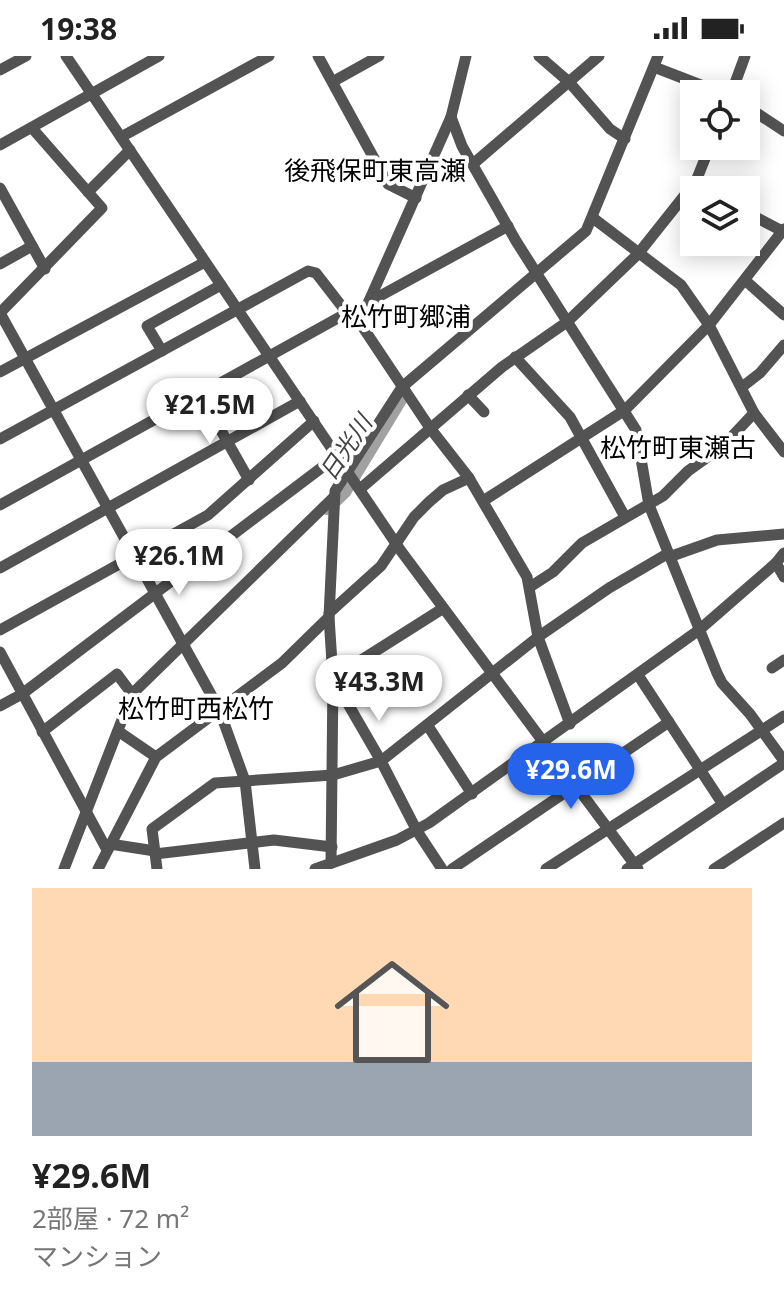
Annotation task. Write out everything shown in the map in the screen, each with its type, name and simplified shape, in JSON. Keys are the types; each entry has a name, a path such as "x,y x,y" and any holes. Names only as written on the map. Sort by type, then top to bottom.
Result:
{"street":[{"path":"0,70 26,56"},
{"path":"66,56 397,546 633,867 784,762 722,683 649,505 636,430 508,226 451,117"},
{"path":"0,145 159,56"},
{"path":"121,137 269,56"},
{"path":"318,56 388,184 416,198"},
{"path":"334,81 379,56"},
{"path":"466,56 451,117 361,319 362,326 430,428 469,478 530,587 538,637 570,724"},
{"path":"539,56 569,82 610,129 625,139"},
{"path":"473,164 599,56"},
{"path":"736,80 745,56"},
{"path":"353,479 404,390 584,234 595,218 657,65 692,80"},
{"path":"760,115 784,131"},
{"path":"32,128 102,208 0,313 219,709 245,781 255,869"},
{"path":"88,192 130,150"},
{"path":"0,188 45,269"},
{"path":"331,863 333,678 329,615 333,501 338,484 353,479 430,428 515,357 567,322 638,254 680,201"},
{"path":"0,217 12,210"},
{"path":"595,218 681,285 709,325 754,413 784,452"},
{"path":"483,501 625,410 709,325 783,231 760,219"},
{"path":"0,505 508,226"},
{"path":"0,264 32,246"},
{"path":"0,372 205,262"},
{"path":"0,439 308,271 313,270 347,313"},
{"path":"746,281 784,315"},
{"path":"162,351 147,326 221,285"},
{"path":"742,387 760,373 784,345"},
{"path":"515,357 570,417 625,517"},
{"path":"201,395 249,480"},
{"path":"468,395 484,412"},
{"path":"0,568 300,401"},
{"path":"530,587 553,572 582,543 663,496 688,471 723,446 754,413"},
{"path":"0,630 208,515 314,421"},
{"path":"0,706 22,694 337,456"},
{"path":"98,869 156,757 282,663 381,566 414,517 429,502 443,490 469,478"},
{"path":"64,869 120,732 132,694 333,501"},
{"path":"157,869 152,829 215,783 333,775 381,761 538,637 609,588 668,555 717,540 784,534"},
{"path":"315,869 417,831 699,630 780,558 784,577"},
{"path":"333,678 442,609"},
{"path":"0,652 87,816 109,847 155,853 281,840 332,847"},
{"path":"772,668 784,660"},
{"path":"42,732 117,674 132,694"},
{"path":"638,675 722,803"},
{"path":"333,678 417,831 442,869"},
{"path":"546,869 784,716"},
{"path":"452,869 669,722"},
{"path":"428,726 472,794"},
{"path":"120,732 156,757"},
{"path":"714,869 784,823"}],"waterway":[{"name":"日光川","path":"327,508 344,492 404,393"}],"district":[{"name":"後飛保町東高瀬","path":"375,170"},
{"name":"松竹町郷浦","path":"406,316"},
{"name":"松竹町東瀬古","path":"678,447"},
{"name":"松竹町西松竹","path":"196,708"}]}
